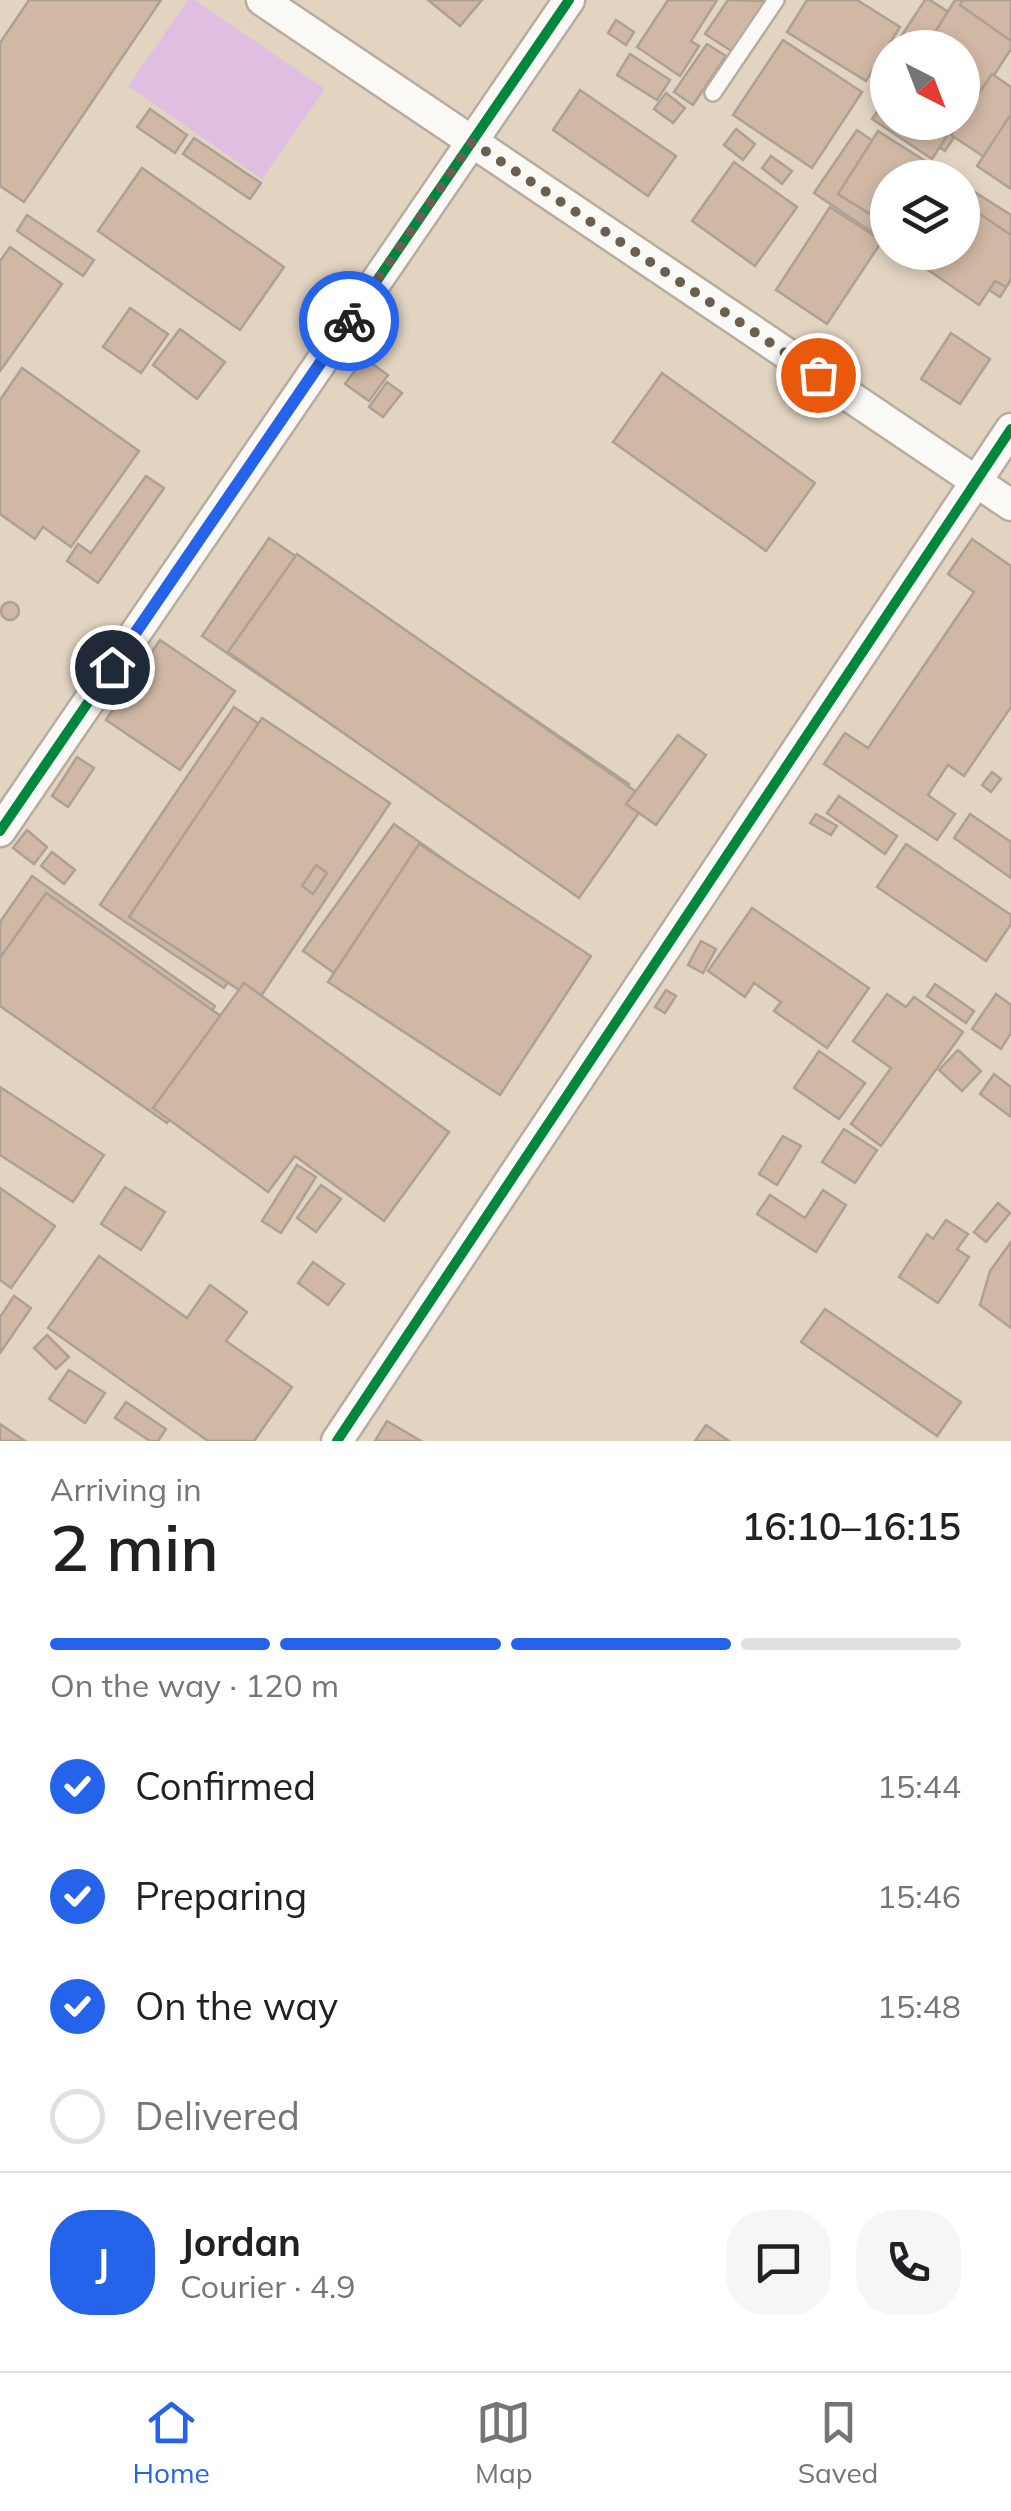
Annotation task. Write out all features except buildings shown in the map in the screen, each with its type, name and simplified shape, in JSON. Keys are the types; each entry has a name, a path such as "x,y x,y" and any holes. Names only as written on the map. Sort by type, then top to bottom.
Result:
{"street":[{"path":"262,0 1011,505"},
{"path":"0,831 568,0"},
{"path":"338,1441 1011,428"}],"lane":[{"path":"713,92 776,0"}],"shaded area":[{"path":"188,0 195,0 325,89 262,179 128,86"}],"cycle path":[{"path":"0,831 569,0"},
{"path":"337,1441 1011,429"}],"way so far":[{"path":"349,321 472,142 818,375"}],"route":[{"path":"112,667 349,321"}]}
